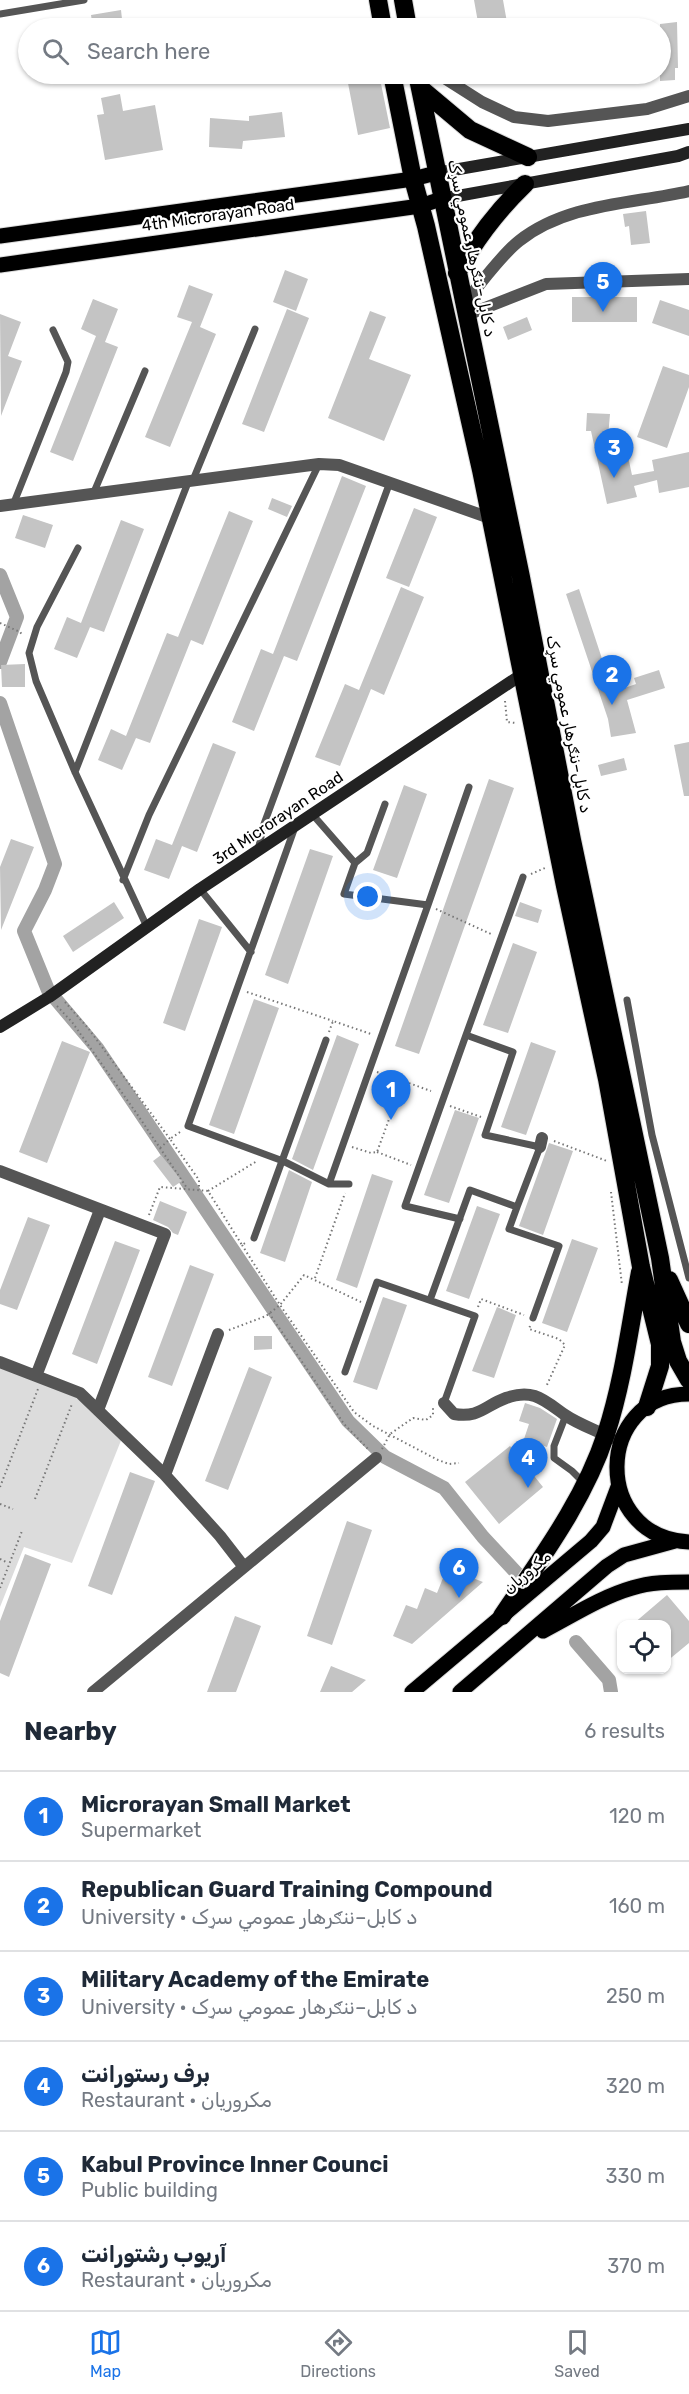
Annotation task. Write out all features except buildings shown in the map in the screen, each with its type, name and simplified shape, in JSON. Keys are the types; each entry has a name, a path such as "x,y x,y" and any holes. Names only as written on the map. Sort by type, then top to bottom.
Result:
{"highway":[{"path":"378,0 381,18"},
{"path":"403,0 406,18"},
{"path":"394,84 413,179 432,249 490,518 607,1079 641,1267 660,1344 660,1366 646,1407"},
{"name":"د کابل–ننګرهار عمومي سړک","path":"419,84 567,817 660,1258 672,1342 678,1361 689,1380"},
{"path":"421,84 470,130 528,157"},
{"path":"457,273 474,242 496,212 525,184"},
{"path":"660,1258 689,1324"},
{"path":"502,1616 556,1537 613,1439 618,1386 641,1267"}],"main road":[{"name":"4th Microrayan Road","path":"0,236 413,179 436,173"},
{"name":"4th Microrayan Road","path":"0,265 420,206 441,199"},
{"path":"685,1542 656,1534 639,1522 626,1506 618,1487 613,1439 646,1407 663,1399 689,1394"},
{"name":"مکروریان","path":"412,1692 591,1541 603,1527 618,1487"},
{"path":"460,1692 607,1566 624,1555 685,1542"},
{"path":"521,1642 605,1599 633,1588 663,1582 689,1582"}],"street":[{"path":"454,84 482,102 514,117 548,121 647,109 689,96"},
{"path":"436,173 689,129"},
{"path":"441,199 678,156 689,152"},
{"path":"465,309 518,242 540,227 575,212 689,190"},
{"path":"465,309 546,284 689,279"},
{"path":"6,505 319,464 339,465 490,518"},
{"name":"3rd Microrayan Road","path":"0,1028 52,995 200,889 521,675"},
{"path":"0,1171 165,1234 98,1410"},
{"path":"38,1381 100,1209"},
{"path":"165,1475 218,1334"},
{"path":"0,1362 38,1381 80,1393 165,1475 220,1536 244,1568"},
{"path":"444,1402 454,1414 470,1416 506,1397 526,1393 552,1403 566,1415 613,1439"},
{"path":"93,1692 376,1458"}],"lane":[{"path":"0,14 84,0"},
{"path":"75,772 191,480 255,329"},
{"path":"6,505 66,372 68,362 53,330"},
{"path":"94,492 145,371"},
{"path":"123,880 149,815 319,464"},
{"path":"257,852 264,824 390,482"},
{"path":"78,548 37,627 29,653 36,681 75,772 123,880 147,927"},
{"path":"329,1184 469,787"},
{"path":"385,804 367,853 355,863 344,894 428,905"},
{"path":"313,815 355,863"},
{"path":"295,827 239,989 188,1126 283,1161 329,1184 349,1184"},
{"path":"460,1219 405,1206 523,877"},
{"path":"200,889 251,952"},
{"path":"627,999 652,1135 689,1278"},
{"path":"466,1035 513,1052 485,1135 541,1142 509,1229 559,1246 533,1318"},
{"path":"254,1238 326,1040"},
{"path":"430,1300 470,1190 517,1207"},
{"path":"345,1372 377,1282 474,1316 444,1402"},
{"path":"566,1415 554,1446 554,1458 585,1484"}],"path":[{"path":"0,623 14,629"},
{"path":"523,877 550,865"},
{"path":"428,905 501,939"},
{"path":"239,989 381,1037"},
{"path":"52,995 88,1028 199,1180 199,1190"},
{"path":"52,995 187,1188"},
{"path":"326,1040 333,1021"},
{"path":"369,1070 431,1091"},
{"path":"377,1152 403,1081"},
{"path":"441,1102 490,1121"},
{"path":"160,1148 188,1126"},
{"path":"541,1142 562,1143 607,1161"},
{"path":"343,1144 371,1154 377,1152 418,1167"},
{"path":"144,1226 160,1187 208,1191 266,1155"},
{"path":"315,1278 349,1184"},
{"path":"208,1191 280,1305 354,1412 373,1426 438,1460 449,1464 459,1463"},
{"path":"242,1245 254,1238"},
{"path":"218,1334 269,1313 280,1305 304,1275 315,1278 324,1285 369,1305"},
{"path":"474,1316 481,1299 533,1318 529,1329 559,1339 565,1344 541,1398"},
{"path":"269,1313 344,1424 376,1458"},
{"path":"0,1487 38,1381"},
{"path":"35,1499 74,1400"},
{"path":"385,1444 390,1434 413,1418 426,1420 433,1415 432,1409 436,1401 444,1402"},
{"path":"0,1504 13,1509"},
{"path":"0,1588 22,1531"},
{"path":"0,1559 10,1563"}],"shaded area":[{"path":"0,1367 80,1398 122,1438 72,1563 24,1547 0,1607"}],"waterway":[{"path":"0,575 17,617 0,662"},
{"path":"0,703 55,864 45,890 24,931 48,990 97,1048 348,1421 385,1457 444,1488 483,1537 524,1581"},
{"path":"576,1642 609,1680 611,1692"}],"place":[{"name":"Kabul Province Inner Counci","path":"603,312"},
{"name":"Military Academy of the Emirate","path":"614,478"},
{"name":"Republican Guard Training Compound","path":"612,705"},
{"name":"Microrayan Small Market","path":"391,1120"},
{"name":"برف رستورانت","path":"528,1488"},
{"name":"آریوب رشتورانت","path":"459,1598"}]}
